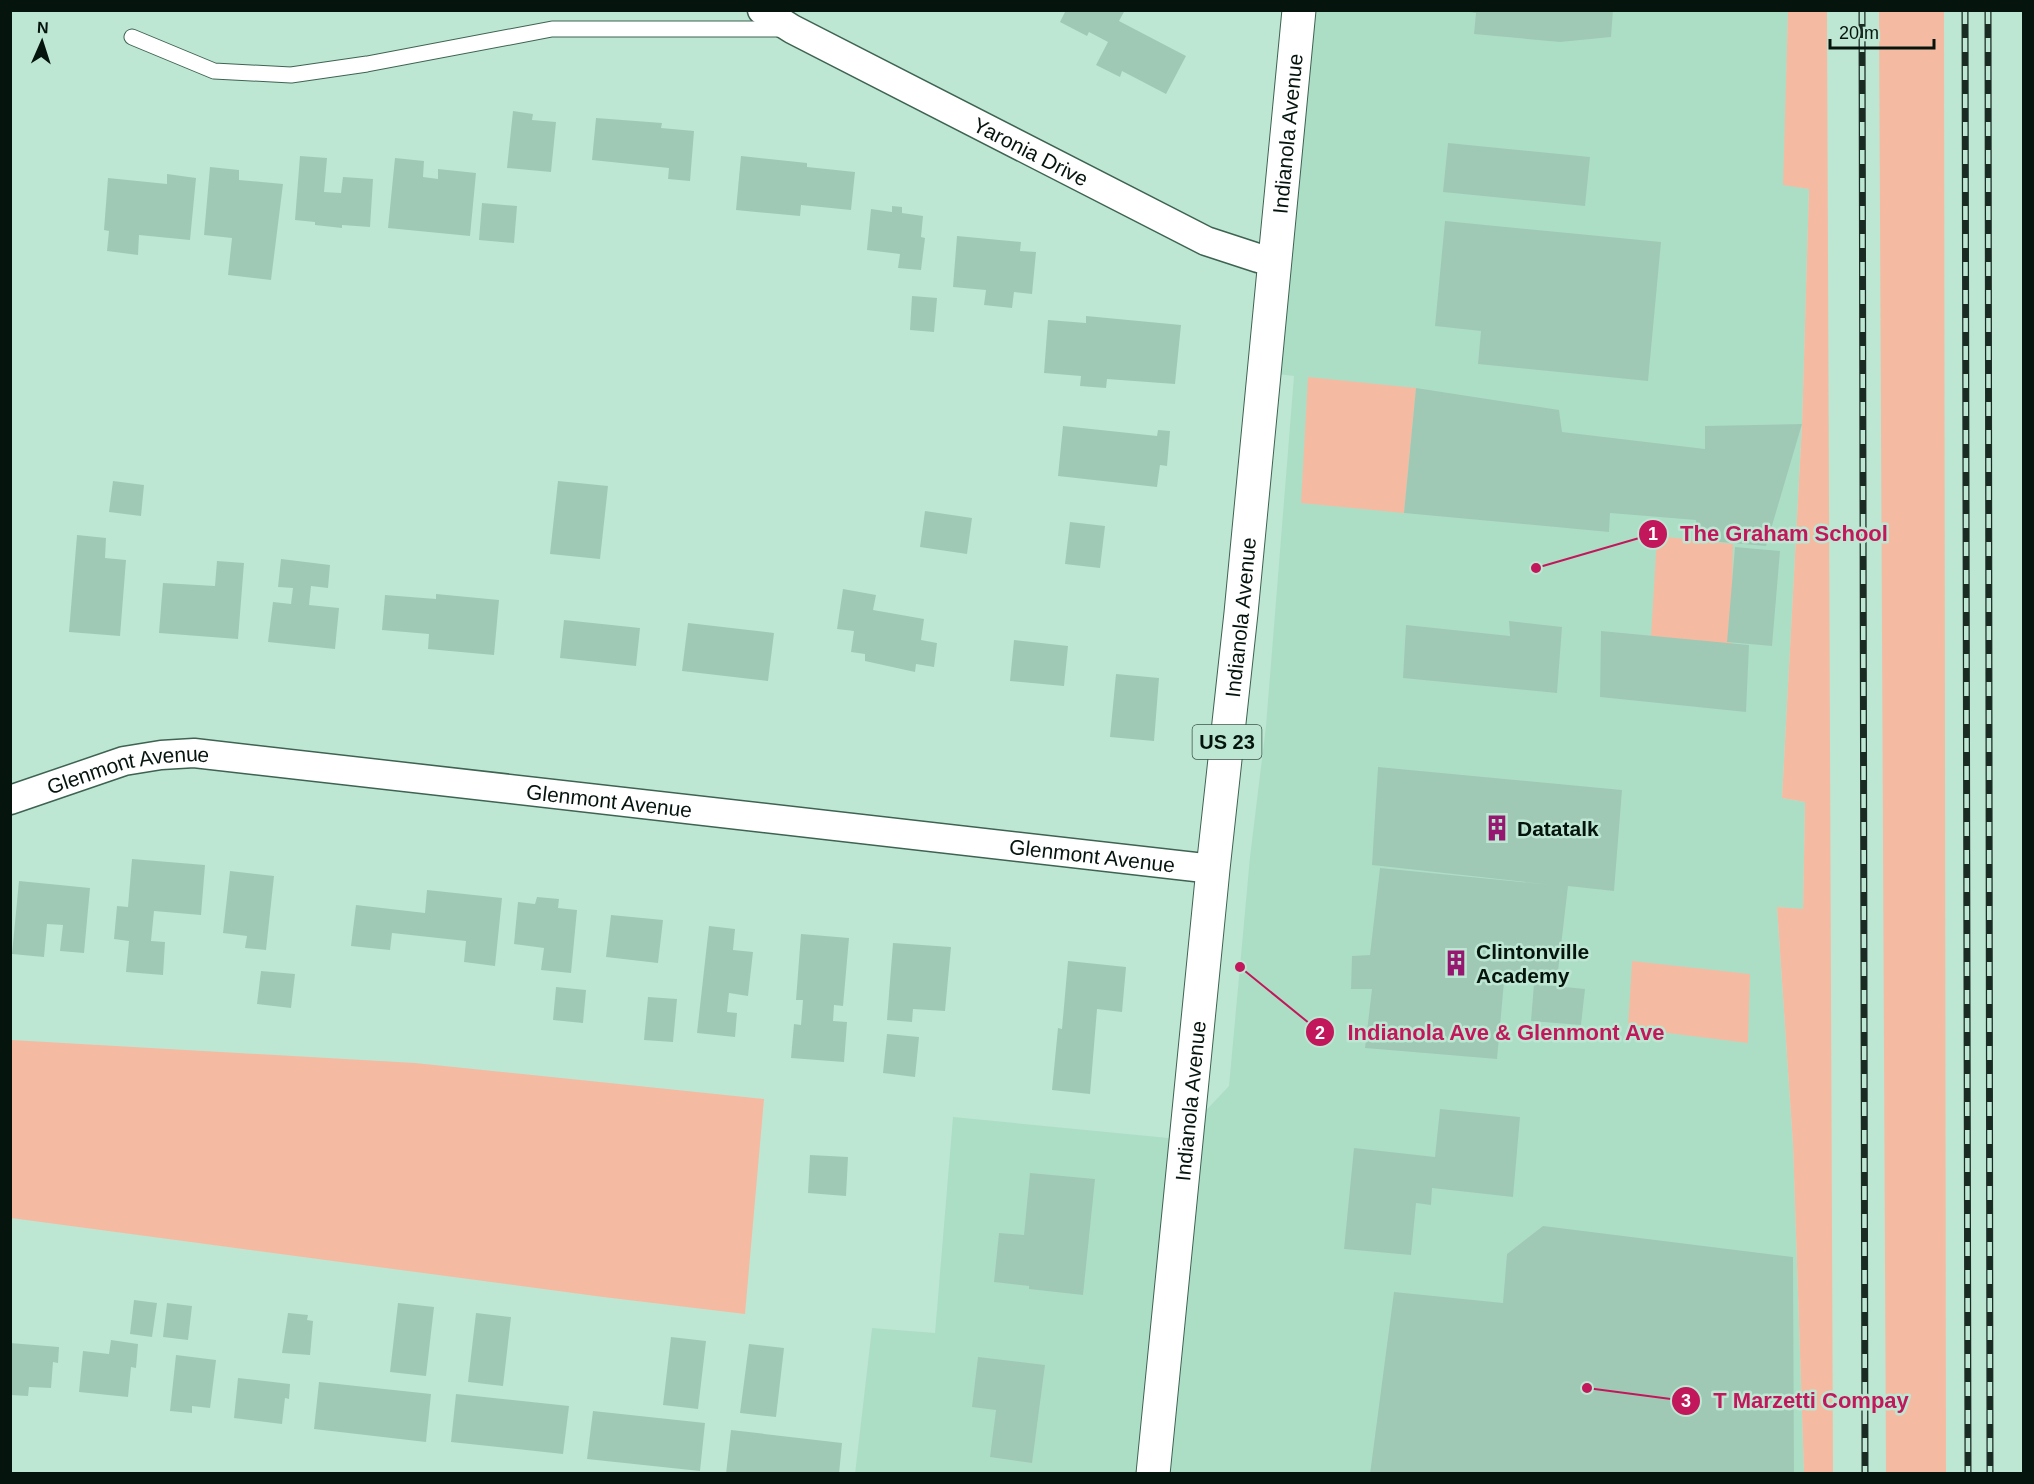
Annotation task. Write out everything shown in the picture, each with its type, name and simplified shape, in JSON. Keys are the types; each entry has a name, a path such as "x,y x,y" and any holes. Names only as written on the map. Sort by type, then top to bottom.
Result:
{"main road":[{"name":"Indianola Avenue","path":"1153,1473 1242,602 1299,10"}],"street":[{"name":"Yaronia Drive","path":"762,10 792,29 1206,241 1258,258 1275,260"},
{"name":"Glenmont Avenue","path":"10,800 124,761 161,754 194,753 1213,869"}],"lane":[{"path":"132,37 214,70 291,75 367,64 552,29 792,29"}],"shaded area":[{"path":"1298,11 1788,11 1784,184 1809,189 1802,424 1782,798 1805,802 1803,910 1777,907 1793,1145 1804,1473 855,1474 872,1328 935,1333 953,1117 1179,1139 1229,1086 1250,857 1266,726 1294,376 1263,372"},
{"path":"1788,11 1827,11 1833,1474 1804,1473 1793,1145 1777,907 1803,909 1805,802 1782,798 1802,424 1809,189 1783,185"},
{"path":"1879,11 1944,11 1946,1474 1886,1473"},
{"path":"1308,377 1416,388 1404,513 1301,503"},
{"path":"1657,536 1733,544 1731,645 1651,636"},
{"path":"1632,961 1750,974 1748,1043 1628,1028"},
{"path":"11,1040 415,1063 764,1099 745,1314 11,1218"}],"building":[{"path":"1066,10 1125,10 1119,21 1186,56 1166,94 1122,71 1120,77 1096,65 1108,42 1089,32 1087,36 1060,22"},
{"path":"1470,10 1613,10 1611,37 1560,42 1474,34 1476,13"},
{"path":"513,111 533,114 532,120 556,122 551,172 507,168"},
{"path":"596,118 662,123 661,128 694,131 690,181 668,179 669,168 592,160"},
{"path":"1448,143 1590,157 1585,206 1443,192"},
{"path":"300,156 327,158 324,192 341,193 343,177 373,179 370,227 342,225 342,228 295,220"},
{"path":"741,156 807,163 807,167 855,172 851,210 801,205 800,216 736,210"},
{"path":"395,158 424,161 423,177 438,179 438,169 476,173 470,236 388,228"},
{"path":"210,167 239,170 239,180 283,184 271,280 228,275 232,238 204,235"},
{"path":"167,174 196,178 190,240 139,235 138,255 107,251 109,231 104,230 108,178 167,184"},
{"path":"482,203 517,206 514,243 479,240"},
{"path":"892,206 902,207 902,213 923,216 921,237 925,238 921,270 898,268 900,254 867,250 871,209 892,212"},
{"path":"1445,221 1661,242 1648,381 1478,364 1481,331 1435,326"},
{"path":"957,236 1021,242 1020,251 1036,252 1032,294 1014,292 1012,308 984,305 986,290 953,287"},
{"path":"912,296 937,298 934,332 910,330"},
{"path":"1086,316 1181,325 1175,384 1107,379 1106,388 1080,386 1081,376 1044,373 1048,320 1086,323"},
{"path":"1416,388 1559,410 1562,432 1705,449 1705,426 1802,424 1766,546 1697,540 1696,520 1610,513 1609,532 1404,513"},
{"path":"1063,426 1157,436 1158,430 1170,431 1167,466 1160,465 1157,487 1058,476"},
{"path":"113,481 144,485 141,516 109,512"},
{"path":"558,481 608,486 600,559 550,554"},
{"path":"925,511 972,518 967,554 920,547"},
{"path":"1070,522 1105,526 1100,568 1065,564"},
{"path":"77,535 106,538 105,558 126,560 120,636 69,632"},
{"path":"1735,547 1780,551 1772,646 1727,642"},
{"path":"281,559 330,565 328,588 311,586 309,605 339,608 335,649 268,642 273,602 291,604 293,588 278,587"},
{"path":"217,561 244,563 238,639 159,633 163,583 215,586"},
{"path":"843,589 876,595 873,610 924,619 921,640 937,643 934,667 916,664 915,672 865,661 865,654 851,652 854,631 837,629"},
{"path":"436,594 499,600 494,655 428,649 429,634 382,630 385,595 436,599"},
{"path":"564,620 640,628 636,666 560,658"},
{"path":"1509,621 1562,627 1557,693 1403,678 1406,625 1510,636"},
{"path":"688,623 774,633 768,681 682,671"},
{"path":"1601,631 1749,645 1746,712 1600,697"},
{"path":"1014,640 1068,646 1064,686 1010,681"},
{"path":"1116,674 1159,678 1154,741 1110,737"},
{"path":"1378,767 1622,790 1614,891 1568,886 1557,980 1505,971 1497,1059 1365,1048 1372,989 1351,989 1352,956 1370,955 1380,868 1552,885 1372,865"},
{"path":"132,859 205,865 201,915 154,911 151,941 165,942 163,975 126,972 129,941 114,939 117,906 128,907"},
{"path":"230,871 274,876 266,950 245,948 247,936 223,933"},
{"path":"19,881 90,888 84,953 60,951 63,925 47,924 44,957 12,954"},
{"path":"427,890 502,898 495,966 464,962 466,941 392,933 390,950 351,946 356,905 425,913"},
{"path":"537,897 559,899 558,908 577,910 571,973 541,970 544,948 514,944 518,902 535,904"},
{"path":"611,915 663,920 658,963 606,957"},
{"path":"709,926 735,929 733,950 753,952 748,996 729,993 727,1012 737,1013 735,1037 697,1033"},
{"path":"801,934 849,938 843,1006 834,1005 833,1021 847,1022 844,1062 791,1058 794,1024 801,1025 803,1000 796,1000"},
{"path":"893,943 951,947 945,1011 913,1009 912,1022 887,1020"},
{"path":"1068,961 1126,967 1122,1012 1097,1009 1090,1094 1052,1090 1058,1028 1062,1029"},
{"path":"261,971 295,974 291,1008 257,1004"},
{"path":"1534,984 1585,989 1581,1025 1531,1021"},
{"path":"556,987 586,990 583,1023 553,1020"},
{"path":"648,997 677,999 673,1042 644,1040"},
{"path":"887,1034 919,1037 915,1077 883,1073"},
{"path":"1440,1109 1520,1117 1513,1197 1432,1188 1431,1205 1416,1203 1411,1255 1344,1249 1354,1148 1435,1157"},
{"path":"810,1155 848,1157 846,1196 808,1193"},
{"path":"1030,1173 1095,1179 1083,1295 1029,1289 1029,1286 994,1282 999,1233 1024,1235"},
{"path":"1543,1226 1793,1257 1794,1474 1370,1474 1394,1292 1503,1303 1507,1254"},
{"path":"134,1300 157,1303 152,1337 130,1334"},
{"path":"167,1303 192,1306 188,1340 163,1337"},
{"path":"398,1303 434,1307 426,1376 390,1372"},
{"path":"288,1313 308,1315 307,1320 313,1321 310,1355 282,1353"},
{"path":"476,1313 511,1317 503,1386 468,1382"},
{"path":"671,1337 706,1341 698,1409 663,1405"},
{"path":"111,1340 138,1344 136,1368 131,1367 128,1397 79,1392 83,1351 109,1354"},
{"path":"10,1343 59,1347 58,1363 53,1362 51,1388 29,1387 28,1396 10,1395"},
{"path":"749,1344 784,1348 776,1417 740,1413"},
{"path":"176,1355 216,1360 210,1408 192,1406 192,1413 170,1411"},
{"path":"978,1357 1045,1365 1032,1463 990,1457 996,1410 972,1407"},
{"path":"238,1378 290,1384 289,1399 285,1398 282,1424 234,1418"},
{"path":"319,1382 431,1394 426,1442 314,1429"},
{"path":"456,1394 569,1406 563,1454 451,1442"},
{"path":"593,1411 705,1423 700,1471 587,1459"},
{"path":"731,1430 842,1443 839,1474 726,1474"}],"railway":[{"path":"1862,10 1865,1474"},
{"path":"1965,10 1968,1474"},
{"path":"1988,10 1990,1474"}],"place":[{"name":"The Graham School","path":"1536,568"},
{"name":"Datatalk","path":"1497,828"},
{"name":"Clintonville Academy","path":"1456,963"},
{"name":"Indianola Ave & Glenmont Ave","path":"1240,967"},
{"name":"T Marzetti Compay","path":"1587,1388"}]}
